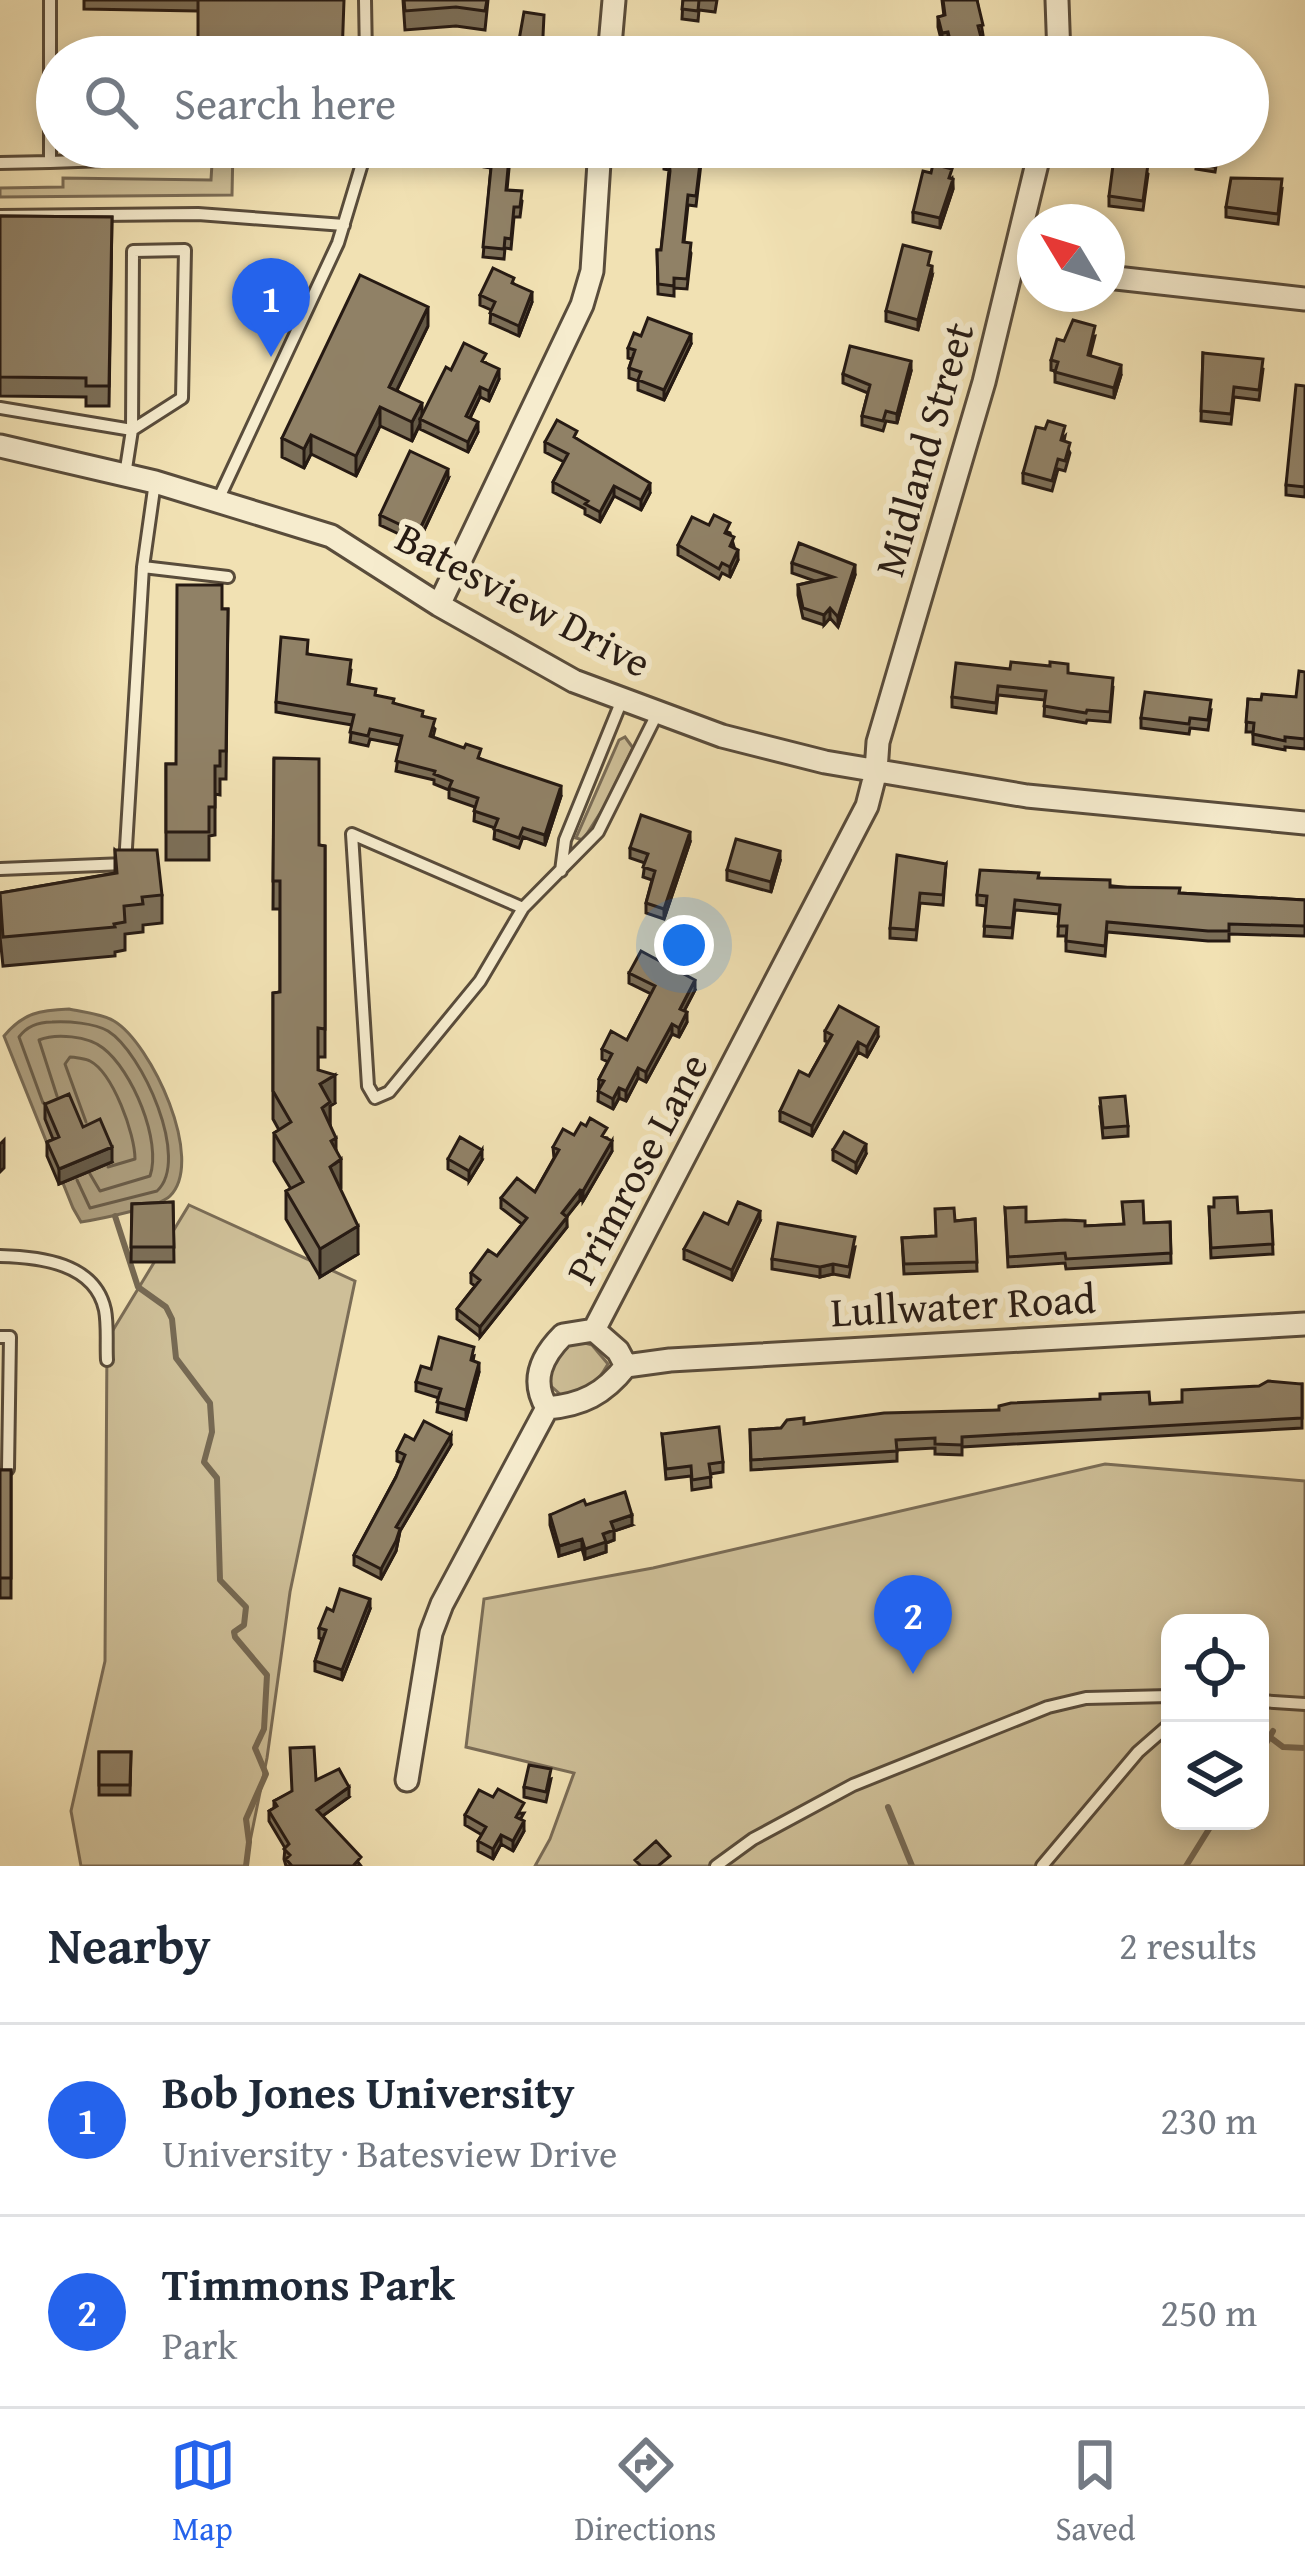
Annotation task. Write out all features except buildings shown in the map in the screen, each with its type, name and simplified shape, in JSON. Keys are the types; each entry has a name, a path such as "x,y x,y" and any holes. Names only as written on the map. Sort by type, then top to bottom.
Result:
{"street":[{"path":"611,36 614,0"},
{"path":"1057,0 1058,36"},
{"path":"439,605 582,305 592,271 599,168"},
{"name":"Midland Street","path":"1033,204 1038,168"},
{"path":"1125,280 1305,299"},
{"name":"Midland Street","path":"876,771 887,710 1017,294"},
{"name":"Batesview Drive","path":"0,446 154,482 331,536 439,605 551,668 657,715 743,741 876,771 1138,810 1305,823"},
{"name":"Primrose Lane","path":"406,1780 431,1634 442,1604 547,1408 539,1392 543,1358 562,1335 594,1330 868,806 876,771"},
{"name":"Lullwater Road","path":"626,1366 1305,1324"},
{"path":"547,1408 577,1405 610,1387 626,1366 618,1351 594,1330"}],"lane":[{"path":"50,0 50,36"},
{"path":"365,0 366,36"},
{"path":"0,163 36,162"},
{"path":"218,500 344,225 361,168"},
{"path":"0,215 197,214 344,225"},
{"path":"0,409 132,430 182,398 184,250 133,251 132,430 125,475"},
{"path":"0,869 125,864 143,566 154,482"},
{"path":"143,566 228,577"},
{"path":"560,874 565,840 622,700"},
{"path":"523,908 352,834 368,1086 375,1098 389,1092 480,981 523,908 598,832 657,715"},
{"path":"0,1256 53,1262 87,1276 104,1306 107,1360"},
{"path":"0,1337 10,1337 8,1469"},
{"path":"716,1866 753,1839 853,1785 1048,1707 1086,1698 1161,1696"},
{"path":"1269,1701 1305,1704"},
{"path":"1042,1866 1138,1752 1161,1732"}],"shaded area":[{"path":"212,168 233,168 232,195 0,197 0,188 63,187 63,178 211,180"},
{"path":"625,737 633,748 604,807 583,840 576,838 619,740"},
{"path":"189,1205 355,1281 290,1592 267,1758 245,1866 81,1866 71,1811 105,1661 107,1340"},
{"path":"566,1343 592,1345 608,1364 589,1387 562,1396 547,1374"},
{"path":"1105,1464 1305,1481 1305,1866 535,1866 574,1773 466,1747 484,1599 653,1568"}],"water":[{"path":"69,1009 114,1021 129,1033 169,1103 182,1157 179,1179 164,1200 81,1222 4,1036 33,1014"}],"waterway":[{"path":"115,1216 138,1287 166,1307 176,1358 210,1403 212,1432 204,1462 217,1478 220,1580 246,1607 244,1625 234,1632 235,1637 267,1675 264,1729 255,1748 266,1774 246,1819 246,1866"},
{"path":"1269,1738 1273,1731"},
{"path":"1271,1738 1283,1747 1305,1748"},
{"path":"888,1807 912,1866"},
{"path":"1186,1866 1208,1830"}],"place":[{"name":"Bob Jones University","path":"271,357"},
{"name":"Timmons Park","path":"913,1674"}]}
